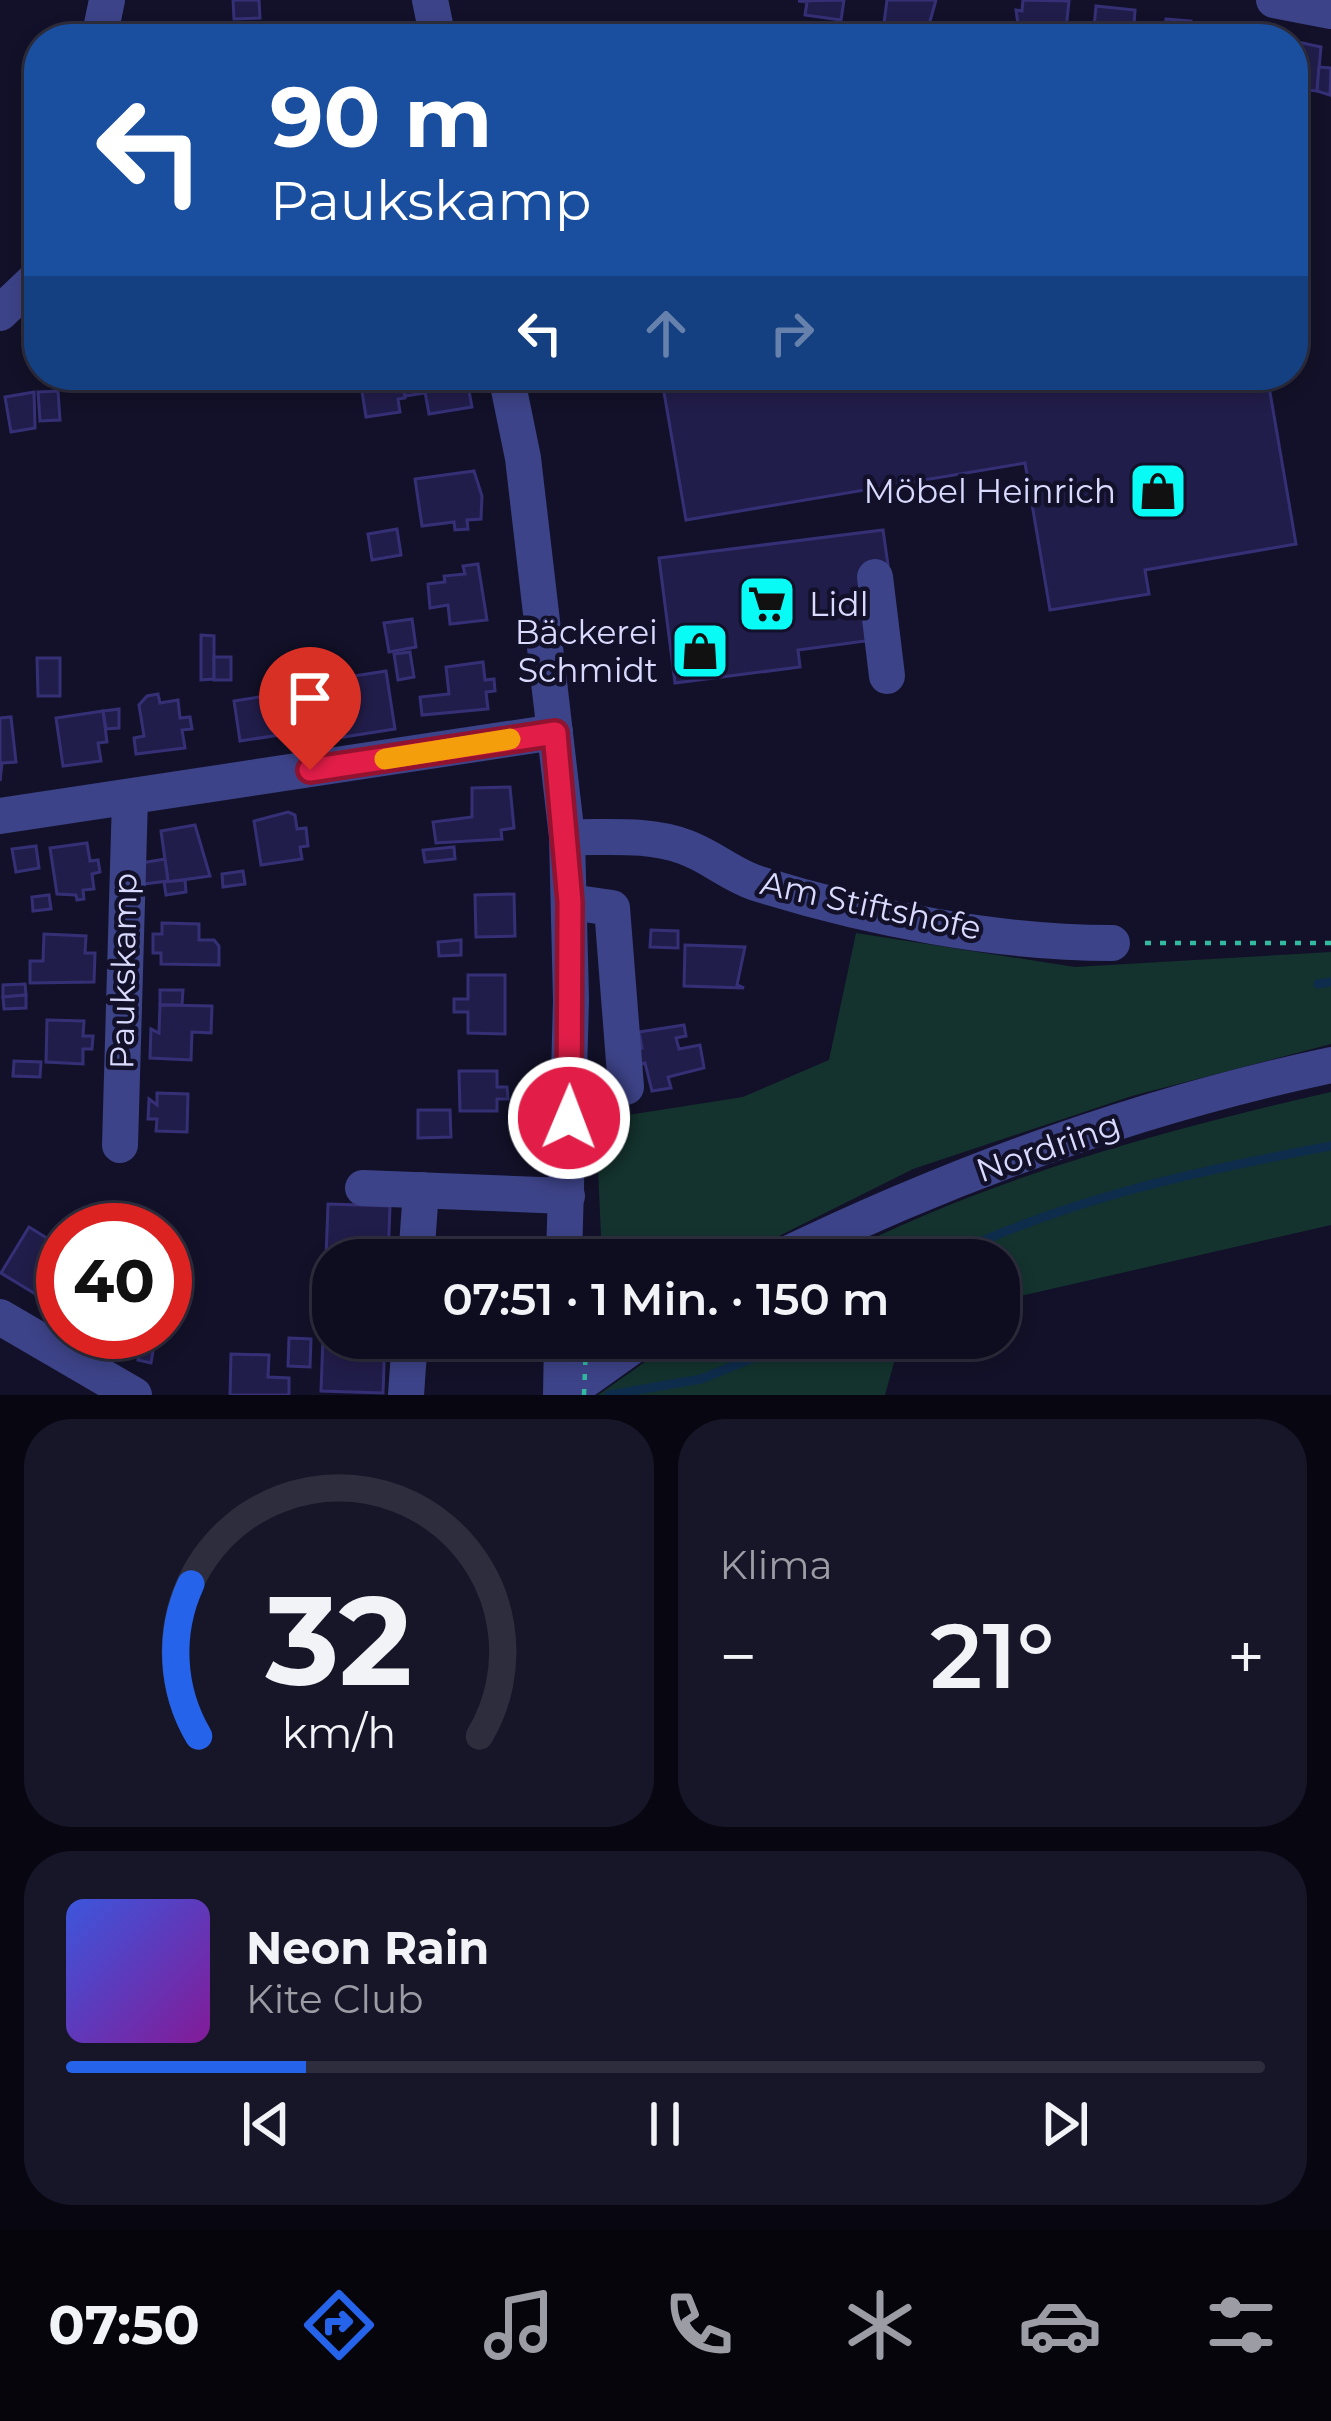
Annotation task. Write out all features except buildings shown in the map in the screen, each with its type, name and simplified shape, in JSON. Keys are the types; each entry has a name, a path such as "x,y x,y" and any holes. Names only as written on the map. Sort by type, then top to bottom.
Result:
{"street":[{"path":"1274,0 1331,10"},
{"path":"0,313 24,290"},
{"path":"509,390 524,458 567,837 565,1239"},
{"path":"875,577 887,676"},
{"path":"0,816 555,733"},
{"name":"Paukskamp","path":"120,1145 130,798"},
{"name":"Am Stiftshofe","path":"567,837 648,838 686,847 756,883 921,921 1073,943 1112,943"},
{"path":"570,902 612,908 626,1087"},
{"name":"Nordring","path":"818,1239 906,1196 1117,1121 1331,1065"},
{"path":"363,1188 567,1196"},
{"path":"418,1239 421,1190"},
{"path":"0,1317 134,1395"},
{"path":"406,1395 409,1359"},
{"path":"562,1395 568,1359"},
{"path":"562,1395 614,1359"}],"path":[{"path":"1112,943 1331,943"},
{"path":"574,1359 584,1395"}],"green space":[{"path":"856,933 1075,967 1331,952 1331,1044 1132,1096 913,1169 773,1239 601,1239 596,1120 743,1097 829,1060"},
{"path":"1331,1092 1331,1225 1020,1296 1020,1239 872,1239 1011,1182 1202,1123"},
{"path":"649,1359 895,1359 885,1395 598,1395"}],"waterway":[{"path":"1318,984 1331,982"},
{"path":"988,1239 1132,1190 1331,1146"},
{"path":"609,1395 701,1379 751,1359"}],"slow traffic":[{"path":"385,759 510,739"}],"place":[{"name":"Möbel Heinrich","path":"1158,491"},
{"name":"Lidl","path":"767,604"},
{"name":"Bäckerei Schmidt","path":"700,651"}],"route":[{"path":"310,770 555,733 570,902 569,1118"}]}
